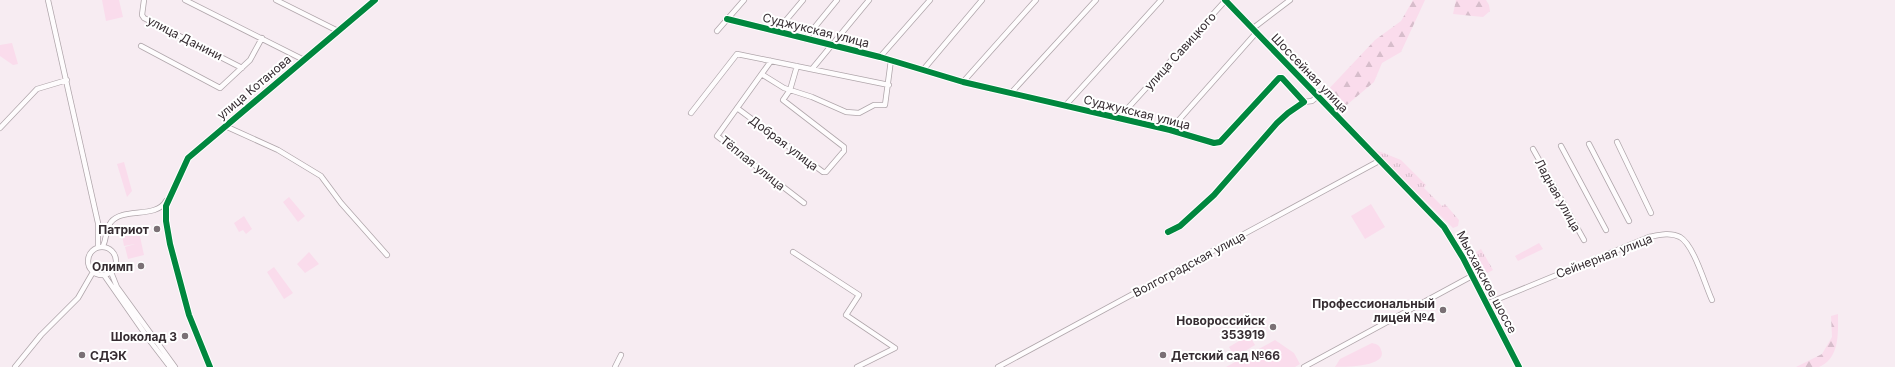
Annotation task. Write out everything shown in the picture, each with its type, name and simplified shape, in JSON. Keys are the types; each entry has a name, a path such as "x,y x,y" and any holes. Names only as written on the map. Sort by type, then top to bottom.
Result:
{"street":[{"path":"48,0 67,80 98,229 98,248"},
{"name":"улица Данини","path":"144,0 142,15 144,18 242,68"},
{"path":"185,0 304,60"},
{"path":"276,0 338,31"},
{"name":"улица Котанова","path":"165,214 166,206 179,174 188,158 375,0"},
{"path":"717,31 744,0"},
{"path":"777,31 803,0"},
{"path":"806,39 836,0"},
{"path":"812,69 831,44 869,0"},
{"path":"880,57 930,0"},
{"path":"923,70 982,0"},
{"path":"963,82 1036,0"},
{"path":"1011,93 1096,0"},
{"path":"1065,106 1161,0"},
{"name":"Шоссейная улица","path":"1225,0 1379,161"},
{"name":"улица Савицкого","path":"1118,119 1225,0"},
{"path":"1170,130 1254,31 1290,0"},
{"name":"Суджукская улица","path":"727,19 892,60 963,82 1170,130 1218,143 1280,77 1304,102"},
{"path":"141,46 220,88 250,60 262,38"},
{"path":"691,112 737,54 888,85"},
{"path":"763,74 780,86 846,112 859,113 874,104 885,105 892,60"},
{"name":"Тёплая улица","path":"772,61 717,136 804,203"},
{"path":"790,90 797,66"},
{"path":"0,128 37,89 67,80"},
{"name":"Добрая улица","path":"737,108 824,173 844,151 844,147 784,101 783,97 790,90"},
{"path":"1168,232 1180,226 1214,195 1277,123 1288,113 1304,102 1312,101 1318,96"},
{"path":"225,126 278,150 321,176 344,207 387,254"},
{"path":"1616,142 1651,212"},
{"path":"1589,144 1629,221"},
{"path":"1561,146 1606,230"},
{"name":"Ладная улица","path":"1533,149 1584,240"},
{"name":"Мысхакское шоссе","path":"1379,161 1444,227 1472,276 1519,367"},
{"name":"Волгоградская улица","path":"998,367 1379,161"},
{"path":"103,246 106,230 112,221 119,216 150,210 164,205 179,174"},
{"path":"166,206 161,209 117,221 108,231 109,247 116,259 111,272 117,287 175,367"},
{"path":"161,209 165,214 170,244 189,315 210,367"},
{"path":"98,229 106,230"},
{"name":"Сейнерная улица","path":"1486,304 1650,237 1664,234 1673,235 1686,242 1712,300"},
{"path":"109,247 103,246 92,251 88,260 89,266 93,272 104,275 111,272"},
{"path":"793,252 859,295 846,315 895,348 857,367"},
{"path":"15,367 41,335 78,298 93,272"},
{"path":"104,275 170,367"},
{"path":"1304,367 1472,276"},
{"path":"615,367 621,355"}],"green space":[{"path":"102,0 119,0 123,17 106,21"},
{"path":"1413,0 1425,0 1401,52 1382,63 1374,82 1342,109 1324,94 1375,40 1401,21"},
{"path":"1456,0 1486,0 1490,11 1483,17 1453,14"},
{"path":"12,43 18,64 13,65 0,56 0,45"},
{"path":"1371,148 1401,160 1426,185 1424,188 1442,206 1445,204 1459,220 1458,226 1453,228"},
{"path":"124,162 132,191 127,197 117,164"},
{"path":"289,197 305,216 298,222 283,202"},
{"path":"1371,204 1385,227 1365,239 1351,216"},
{"path":"244,216 252,229 246,234 243,230 239,232 234,223"},
{"path":"139,232 144,255 128,259 125,247 135,244 124,246 122,235"},
{"path":"1539,243 1543,249 1518,261 1515,256"},
{"path":"1481,249 1493,270 1482,276 1471,255"},
{"path":"309,252 319,264 305,273 297,264"},
{"path":"274,267 293,293 284,299 267,272"},
{"path":"1838,314 1838,337 1831,358 1819,367 1796,367 1822,354 1832,337 1831,316"},
{"path":"1249,335 1255,345 1235,357 1229,347"},
{"path":"1275,340 1294,353 1300,364 1295,367 1226,367"},
{"path":"1372,343 1380,347 1382,356 1379,360 1365,365 1335,367 1340,359"}],"cycle path":[{"path":"210,367 189,315 170,244 166,221 166,206 188,158 375,0"},
{"path":"1225,0 1444,227 1463,258 1519,367"},
{"path":"727,19 880,57 963,82 1170,130 1214,143 1220,142 1279,78 1282,78 1304,102 1277,123 1214,195 1180,226 1168,232"}],"place":[{"name":"Патриот","path":"157,229"},
{"name":"Олимп","path":"141,266"},
{"name":"Профессиональный лицей №4","path":"1443,310"},
{"name":"Новороссийск 353919","path":"1273,327"},
{"name":"Шоколад 3","path":"185,336"},
{"name":"СДЭК","path":"82,355"},
{"name":"Детский сад №66","path":"1163,355"}]}
